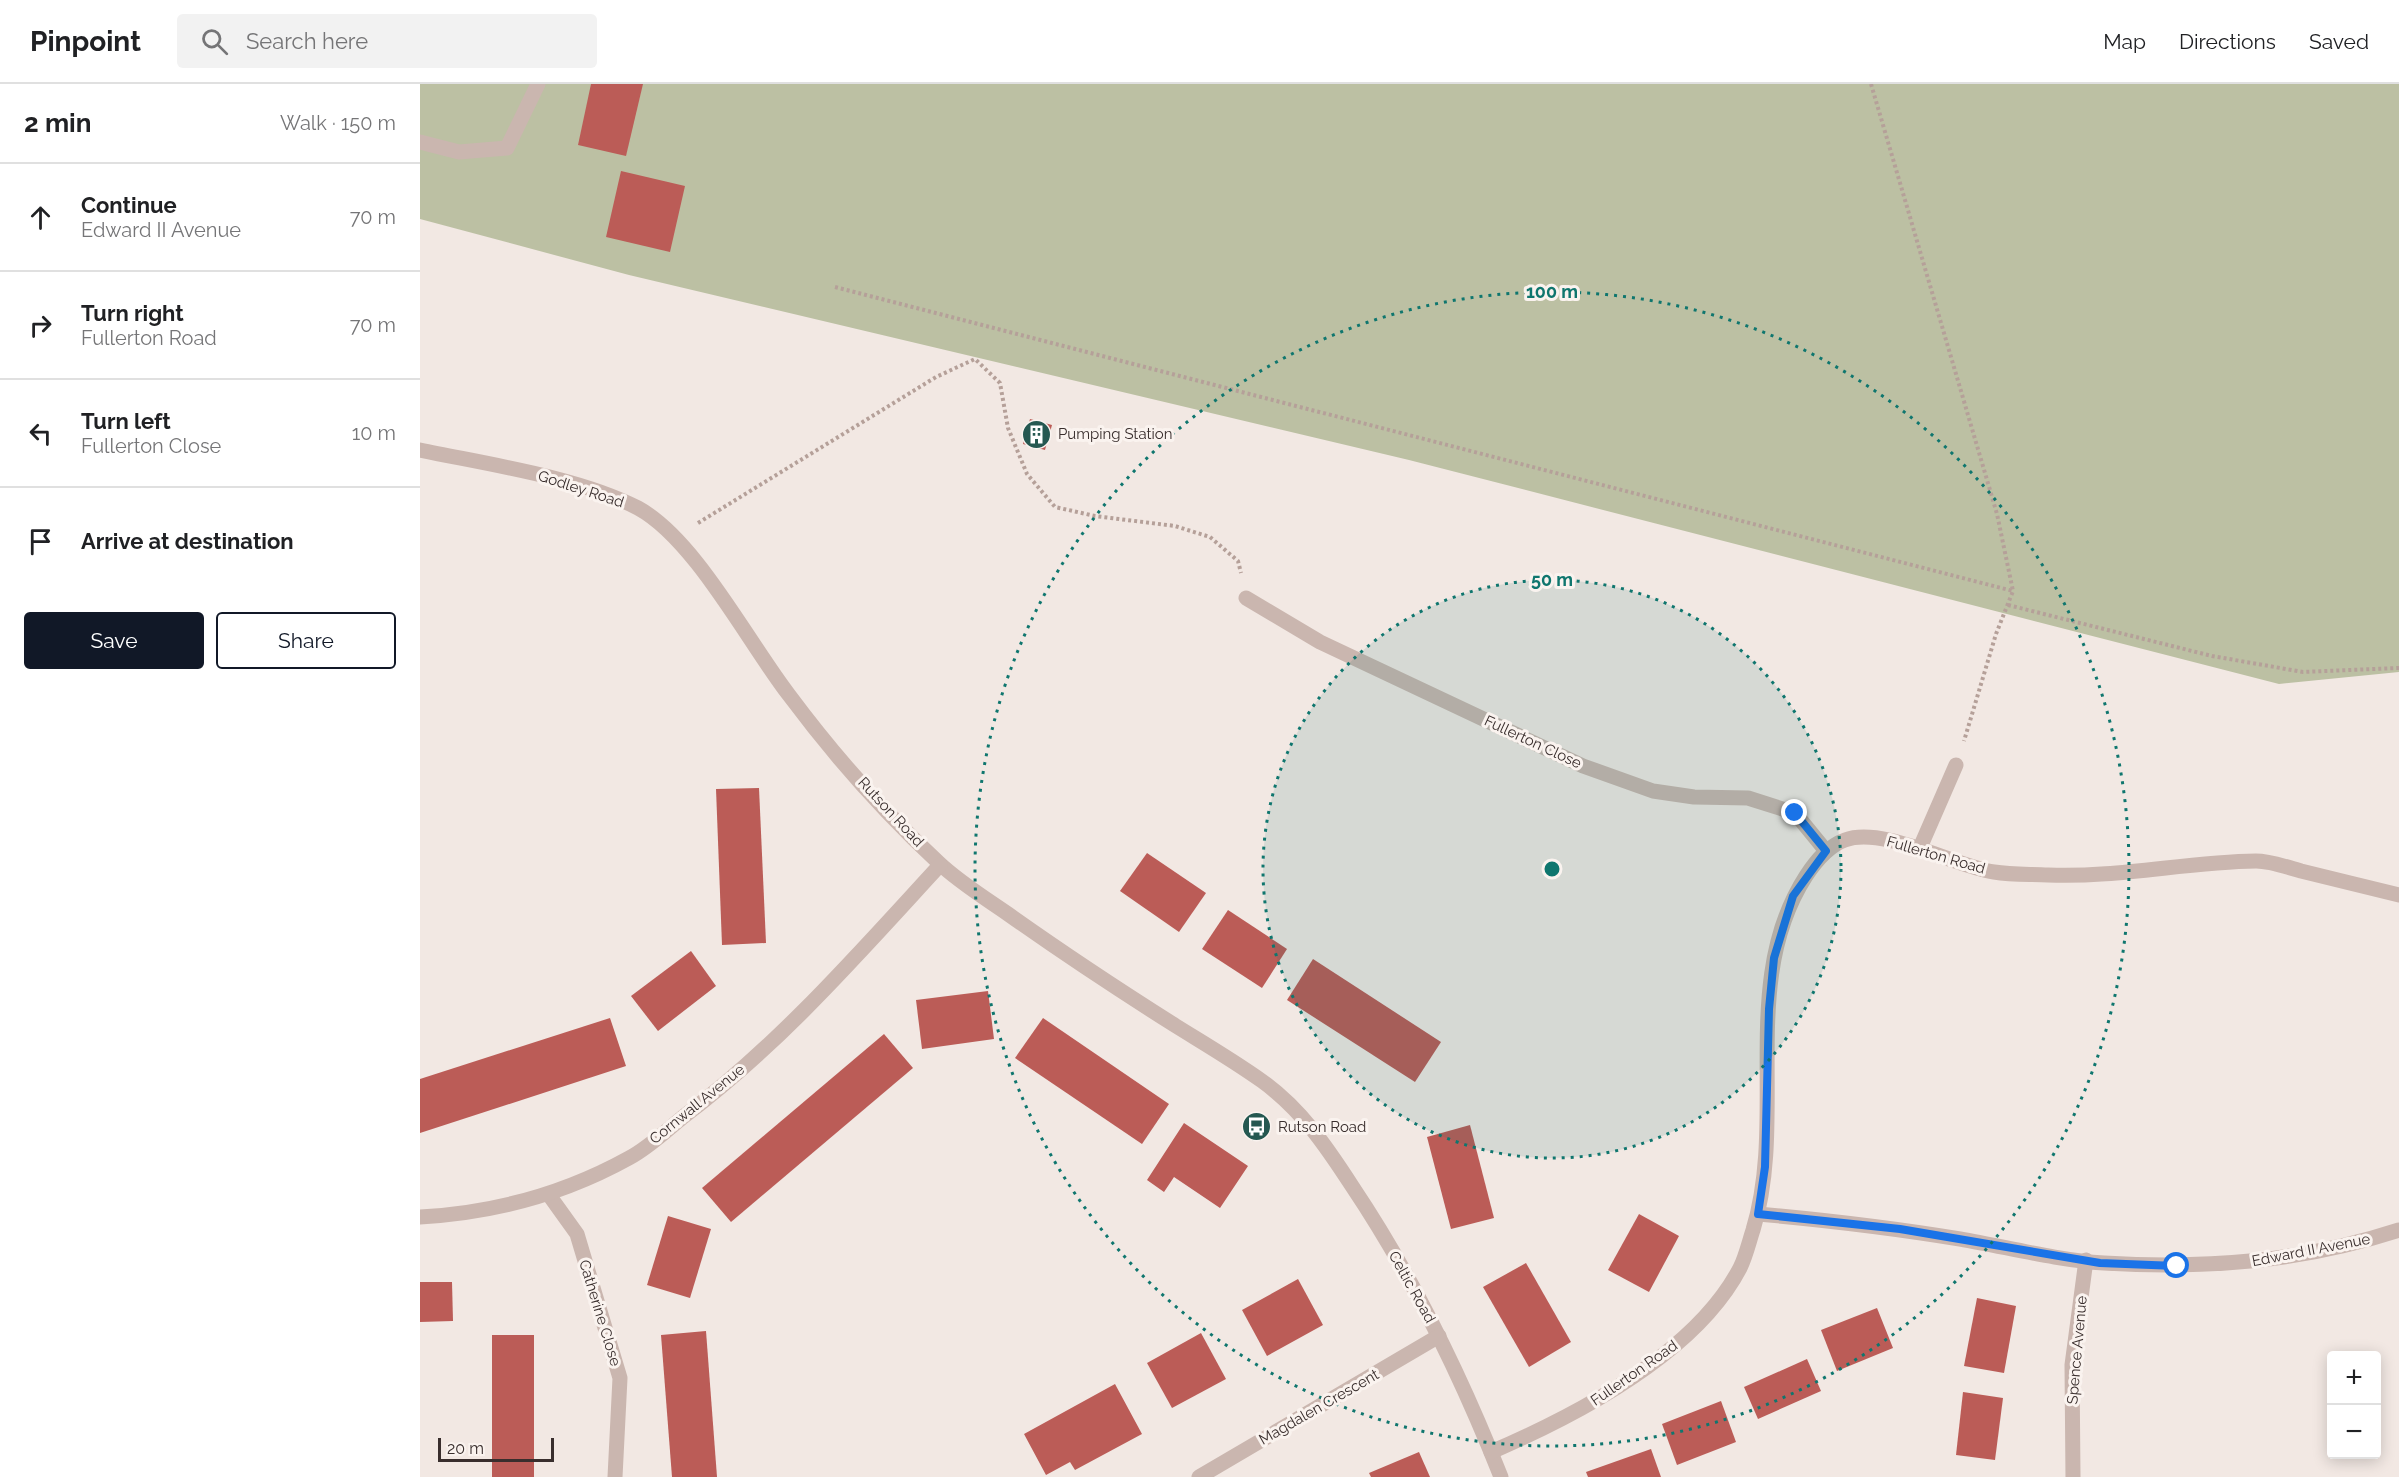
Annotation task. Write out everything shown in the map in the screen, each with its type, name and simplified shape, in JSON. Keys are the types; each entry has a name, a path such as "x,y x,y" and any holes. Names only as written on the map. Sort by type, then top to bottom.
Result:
{"street":[{"path":"420,142 459,152 507,148 538,84"},
{"name":"Godley Road","path":"420,450 533,474 599,493 640,509 674,537 703,571 731,614"},
{"name":"Fullerton Close","path":"1245,598 1320,642 1583,766 1653,791 1694,796 1748,798 1795,813 1826,851"},
{"name":"Rutson Road","path":"731,614 789,695 862,783 940,865 1073,960 1263,1082 1298,1111"},
{"path":"1919,850 1956,765"},
{"name":"Fullerton Road","path":"1491,1452 1552,1425 1592,1403 1678,1343 1721,1298 1742,1266 1758,1214 1765,1167 1769,1009 1774,958 1793,896 1826,851 1846,839 1865,837 1892,840 1994,872 2072,876 2259,861 2399,895"},
{"name":"Cornwall Avenue","path":"420,1217 463,1215 549,1195 630,1158 723,1088 847,966 940,865"},
{"name":"Celtic Road","path":"1298,1111 1320,1138 1379,1226 1439,1336 1500,1477"},
{"name":"Catherine Close","path":"549,1195 577,1234 620,1378 615,1477"},
{"name":"Edward II Avenue","path":"1758,1214 1900,1229 2086,1260 2177,1266 2262,1262 2353,1245 2399,1230"},
{"name":"Spence Avenue","path":"2073,1477 2072,1365 2086,1260"},
{"name":"Magdalen Crescent","path":"1199,1477 1439,1336"}],"path":[{"path":"1872,84 1997,514 2013,591 1996,634 1956,765"},
{"path":"835,287 2013,591"},
{"path":"674,537 936,377 975,359 1000,383 1008,428 1027,474 1055,507 1095,516 1175,526 1210,537 1238,561 1245,598"},
{"path":"2008,605 2212,656 2303,672 2399,668"}],"green space":[{"path":"420,84 2399,84 2399,672 2279,684 1409,460 629,275 420,219"}],"building":[{"path":"591,84 643,84 626,156 578,145"},
{"path":"621,171 685,186 670,252 606,237"},
{"name":"Pumping Station","path":"1030,419 1052,425 1045,450 1023,444"},
{"path":"759,788 766,943 722,945 716,789"},
{"path":"1147,853 1206,893 1179,932 1120,891"},
{"path":"1228,910 1287,949 1262,988 1202,949"},
{"path":"691,951 716,986 658,1031 631,996"},
{"path":"1313,959 1441,1042 1415,1082 1287,1000"},
{"path":"988,991 994,1039 922,1049 916,1000"},
{"path":"610,1018 626,1066 420,1133 420,1079"},
{"path":"1043,1018 1169,1104 1142,1144 1015,1058"},
{"path":"884,1034 913,1068 731,1222 702,1188"},
{"path":"1184,1123 1248,1166 1220,1208 1174,1177 1164,1192 1147,1180"},
{"path":"1470,1125 1494,1218 1451,1229 1427,1137"},
{"path":"1639,1214 1679,1236 1649,1292 1608,1270"},
{"path":"668,1216 711,1229 690,1298 647,1285"},
{"path":"1526,1263 1571,1342 1529,1367 1483,1287"},
{"path":"1298,1279 1323,1325 1267,1356 1242,1310"},
{"path":"420,1282 452,1282 453,1321 420,1322"},
{"path":"1977,1298 2016,1306 2004,1373 1964,1366"},
{"path":"1877,1308 1893,1348 1837,1371 1821,1330"},
{"path":"706,1331 717,1477 672,1477 661,1335"},
{"path":"1201,1333 1226,1379 1172,1408 1147,1363"},
{"path":"492,1335 534,1335 534,1477 492,1477"},
{"path":"1807,1359 1821,1391 1758,1419 1744,1387"},
{"path":"1115,1384 1142,1434 1075,1470 1070,1462 1046,1475 1024,1434"},
{"path":"1963,1392 2003,1398 1995,1460 1956,1455"},
{"path":"1721,1401 1736,1442 1677,1465 1662,1424"},
{"path":"1651,1449 1661,1477 1588,1477 1586,1472"},
{"path":"1419,1452 1430,1477 1371,1477 1369,1473"}],"place":[{"name":"Pumping Station","path":"1037,434"},
{"name":"Rutson Road","path":"1257,1127"}],"route":[{"path":"1795,813 1826,851 1811,868 1793,896 1784,918 1774,958 1769,1009 1765,1167 1758,1214 1900,1229 2100,1263 2177,1266"}]}
